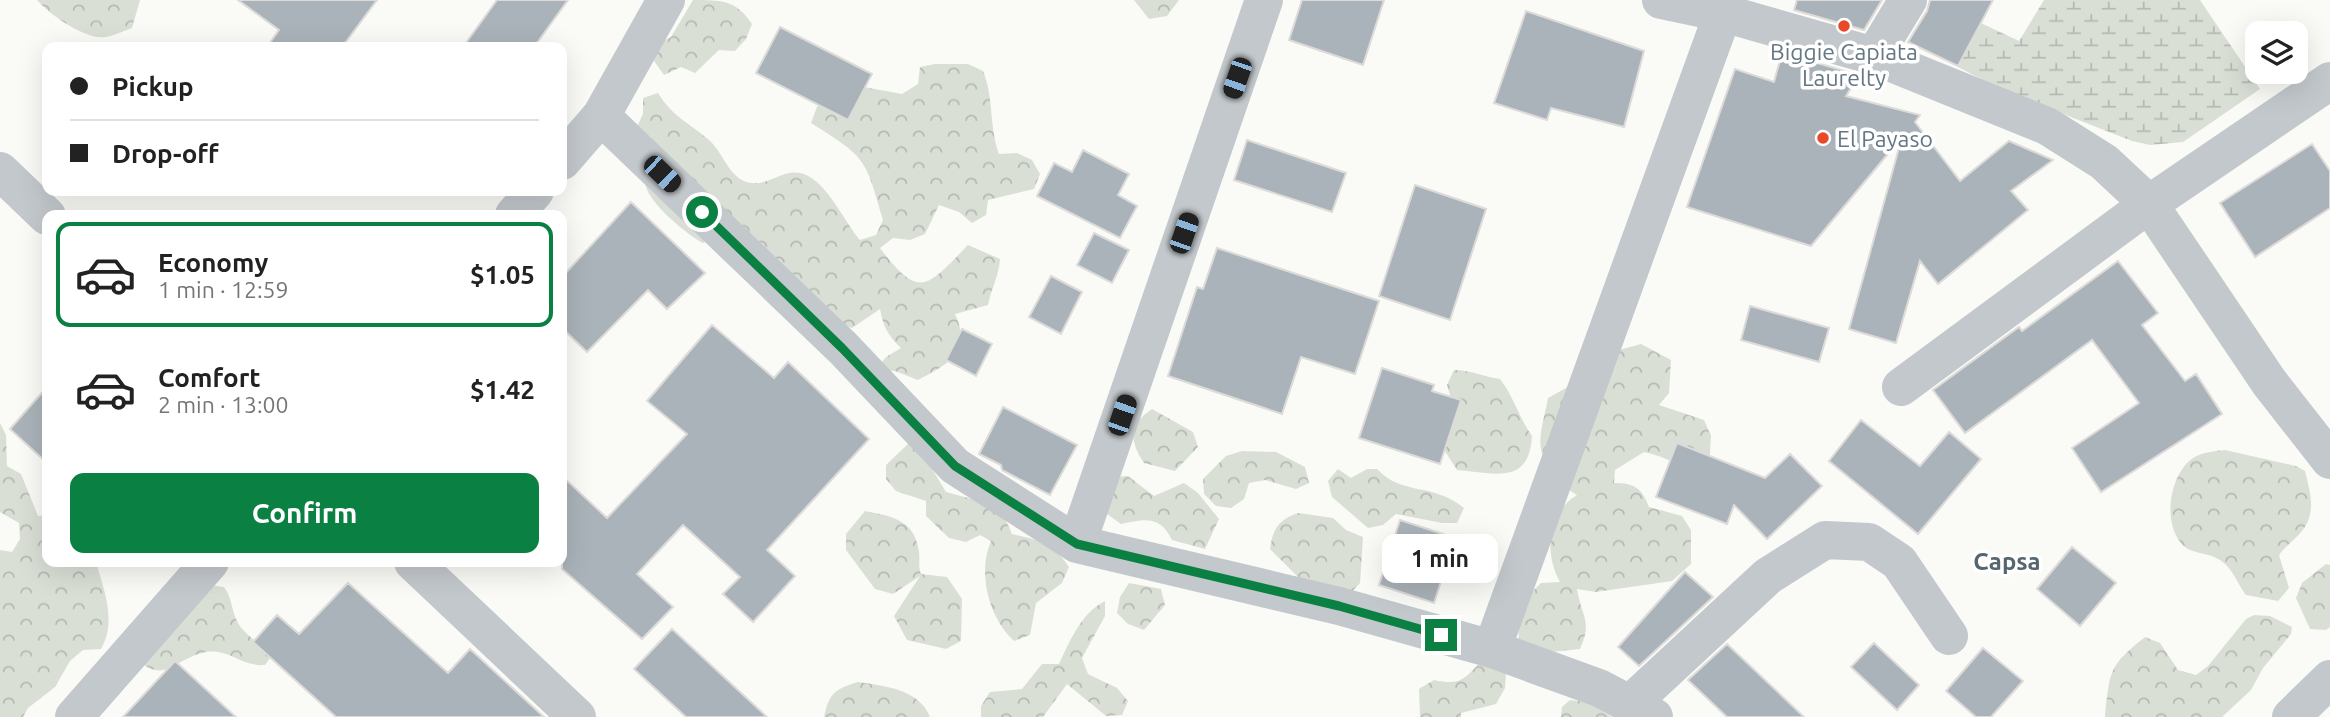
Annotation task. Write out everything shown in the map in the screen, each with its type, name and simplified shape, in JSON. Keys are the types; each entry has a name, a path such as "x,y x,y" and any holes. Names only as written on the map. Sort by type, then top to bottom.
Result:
{"street":[{"path":"567,154 601,116 666,0"},
{"path":"1077,544 1264,0"},
{"path":"1661,0 1723,13 1874,56 2047,126 2104,162 2149,204 2269,382 2330,460"},
{"path":"1874,56 1908,0"},
{"path":"1492,649 1723,13"},
{"path":"1901,387 2149,204 2330,81"},
{"path":"601,116 842,348 955,466 1077,544 1339,606 1492,649 1599,688 1642,711 1768,576 1825,540 1869,542 1899,562 1949,636"},
{"path":"0,171 42,211"},
{"path":"518,210 531,196"},
{"path":"74,717 206,567"},
{"path":"418,567 577,717"},
{"path":"2291,717 2330,680"}],"green space":[{"path":"37,0 140,0 132,28 115,35 97,37 59,19"},
{"path":"693,0 727,3 740,10 752,24 746,39 735,51 719,50 695,73 681,67 664,75 654,61 657,44 671,37"},
{"path":"1134,0 1179,0 1167,16 1149,19"},
{"path":"2044,0 2200,0 2245,67 2245,84 2257,84 2260,89 2183,142 2150,145 2132,141 2002,90 1958,67 1981,23 2019,41"},
{"path":"968,64 983,71 989,91 999,154 1017,153 1032,160 1040,174 1034,189 988,200 986,215 972,223 959,212 939,205 925,234 910,240 893,238 880,248 905,276 924,282 943,271 968,245 1000,259 988,305 955,314 961,338 954,356 939,369 918,380 895,371 876,370 886,357 901,348 887,330 880,309 852,328 823,319 716,234 703,243 677,225 658,206 646,188 651,137 636,129 643,114 643,98 658,93 675,114 715,146 741,180 759,183 787,173 806,175 829,195 860,240 876,235 883,220 872,184 867,171 854,153 811,123 817,107 837,82 902,94 918,84 920,67"},
{"path":"1641,344 1671,360 1669,393 1659,405 1704,420 1711,436 1709,468 1684,466 1644,452 1615,470 1614,483 1636,488 1649,507 1682,516 1691,530 1691,564 1672,581 1596,592 1577,589 1586,625 1580,649 1531,654 1519,641 1517,607 1541,583 1560,582 1552,559 1551,535 1559,512 1577,495 1556,477 1543,458 1540,440 1548,398 1575,383 1608,353"},
{"path":"1454,370 1500,379 1505,386 1532,436 1529,452 1517,470 1497,474 1457,470 1439,442 1456,415 1447,385"},
{"path":"1152,409 1193,432 1198,447 1175,471 1144,463 1136,447 1135,427"},
{"path":"0,423 6,435 7,466 21,474 38,516 42,516 42,567 97,567 108,606 108,628 101,649 83,650 70,661 55,687 28,708 23,717 0,717 0,550 12,552 20,539 19,523 0,512"},
{"path":"909,443 920,449 946,492 986,504 1001,515 1012,534 1051,547 1069,567 1062,583 1036,603 1030,635 1014,641 992,608 985,567 991,541 980,535 966,542 949,538 926,516 926,501 896,491 886,479 886,465"},
{"path":"2225,450 2296,466 2305,471 2311,502 2310,517 2302,531 2279,555 2289,588 2278,601 2246,595 2226,565 2212,556 2185,547 2177,538 2173,527 2171,501 2178,476 2193,458"},
{"path":"1242,451 1276,452 1305,467 1309,483 1296,489 1265,480 1249,483 1244,499 1231,508 1216,506 1204,494 1203,479 1226,456"},
{"path":"1338,469 1351,478 1367,469 1377,469 1397,483 1440,495 1464,508 1457,523 1442,523 1396,514 1383,525 1368,528 1332,497 1328,481"},
{"path":"1128,476 1154,496 1184,483 1198,493 1219,519 1205,549 1172,540 1157,523 1145,520 1121,524 1107,514 1112,477"},
{"path":"865,511 901,521 917,541 921,574 947,577 962,599 961,641 946,649 907,640 894,616 920,576 893,594 875,589 846,550 846,534"},
{"path":"1298,513 1333,518 1346,530 1363,537 1360,583 1349,595 1316,595 1270,549 1278,526"},
{"path":"2326,564 2330,565 2330,627 2326,630 2310,629 2296,598 2302,583"},
{"path":"189,582 224,587 239,625 270,658 265,665 248,663 219,652 192,656 162,670 147,667 138,660"},
{"path":"1129,583 1161,589 1165,605 1144,630 1128,624 1117,613 1120,597"},
{"path":"1105,601 1105,616 1082,658 1088,674 1117,688 1128,701 1122,715 1106,716 1067,684 1043,717 981,717 981,706 990,692 1022,689 1042,664 1059,664 1083,620"},
{"path":"2254,615 2270,616 2292,627 2291,634 2263,668 2251,690 2222,717 2105,717 2110,680 2117,663 2145,637 2160,643 2178,670 2196,675 2208,666 2246,619"},
{"path":"1483,659 1506,673 1505,688 1496,704 1461,713 1461,717 1420,717 1419,689 1434,680 1451,682 1462,679"},
{"path":"858,682 890,687 910,695 918,700 930,717 824,717 834,693"},
{"path":"1570,700 1587,702 1612,717 1561,717 1562,707"}],"building":[{"path":"238,0 377,0 346,42 271,42 279,30"},
{"path":"497,0 568,0 538,42 467,42"},
{"path":"1302,0 1384,0 1363,65 1289,40"},
{"path":"1797,0 1882,0 1864,30 1794,10"},
{"path":"1930,0 1993,0 1958,66 1908,42 1927,11"},
{"path":"1526,11 1644,51 1624,127 1551,108 1547,120 1494,103"},
{"path":"780,27 872,74 848,120 756,73"},
{"path":"1782,53 1859,75 1846,96 1920,115 1915,122 1960,181 2009,141 2053,160 2011,191 2028,210 1938,284 1920,261 1896,343 1849,329 1902,137 1811,246 1687,207 1735,69 1774,82"},
{"path":"1247,140 1346,173 1332,212 1234,180"},
{"path":"2312,144 2330,171 2330,208 2255,257 2220,203"},
{"path":"1083,150 1129,174 1118,195 1137,206 1120,238 1037,196 1054,163 1072,172"},
{"path":"1415,185 1486,209 1450,320 1379,296"},
{"path":"631,202 705,273 667,309 648,290 587,352 567,333 567,272"},
{"path":"1094,233 1129,250 1112,283 1077,265"},
{"path":"1217,248 1379,301 1355,374 1301,357 1282,414 1168,376 1197,287 1203,289"},
{"path":"2118,261 2158,313 2142,325 2185,381 2196,374 2222,414 2101,492 2072,448 2139,403 2092,340 1965,433 1933,390 2019,327 2022,331"},
{"path":"1051,276 1082,292 1061,334 1029,317"},
{"path":"1750,306 1829,328 1819,362 1741,340"},
{"path":"712,325 774,378 788,362 869,439 767,550 795,576 753,622 723,594 740,577 683,525 637,574 673,607 642,639 562,569 567,567 567,481 607,518 687,434 647,401"},
{"path":"962,329 992,344 976,376 946,360"},
{"path":"1382,368 1434,385 1432,391 1461,400 1440,464 1359,438"},
{"path":"42,393 42,458 10,429"},
{"path":"1003,407 1077,445 1050,495 1002,470 1001,465 979,454"},
{"path":"1861,420 1920,466 1949,432 1981,459 1918,534 1829,461"},
{"path":"1677,443 1765,478 1790,454 1822,486 1767,539 1734,505 1727,524 1656,497"},
{"path":"1400,520 1455,538 1434,603 1379,585"},
{"path":"2072,547 2116,583 2080,626 2037,589"},
{"path":"1685,572 1713,597 1639,666 1618,647"},
{"path":"348,583 448,673 470,649 544,717 336,717 253,642 277,615 299,634"},
{"path":"672,629 767,717 686,717 634,669"},
{"path":"1874,643 1919,685 1897,710 1851,667"},
{"path":"1727,644 1804,717 1727,717 1688,680"},
{"path":"1983,648 2023,681 1991,717 1976,717 1946,691"},
{"path":"175,661 236,717 123,717"}],"place":[{"name":"Biggie Capiata Laurelty","path":"1844,26"},
{"name":"El Payaso","path":"1823,138"}],"district":[{"name":"Capsa","path":"2007,561"}],"route":[{"path":"702,212 842,348 955,466 1077,544 1339,606 1441,635"}]}
